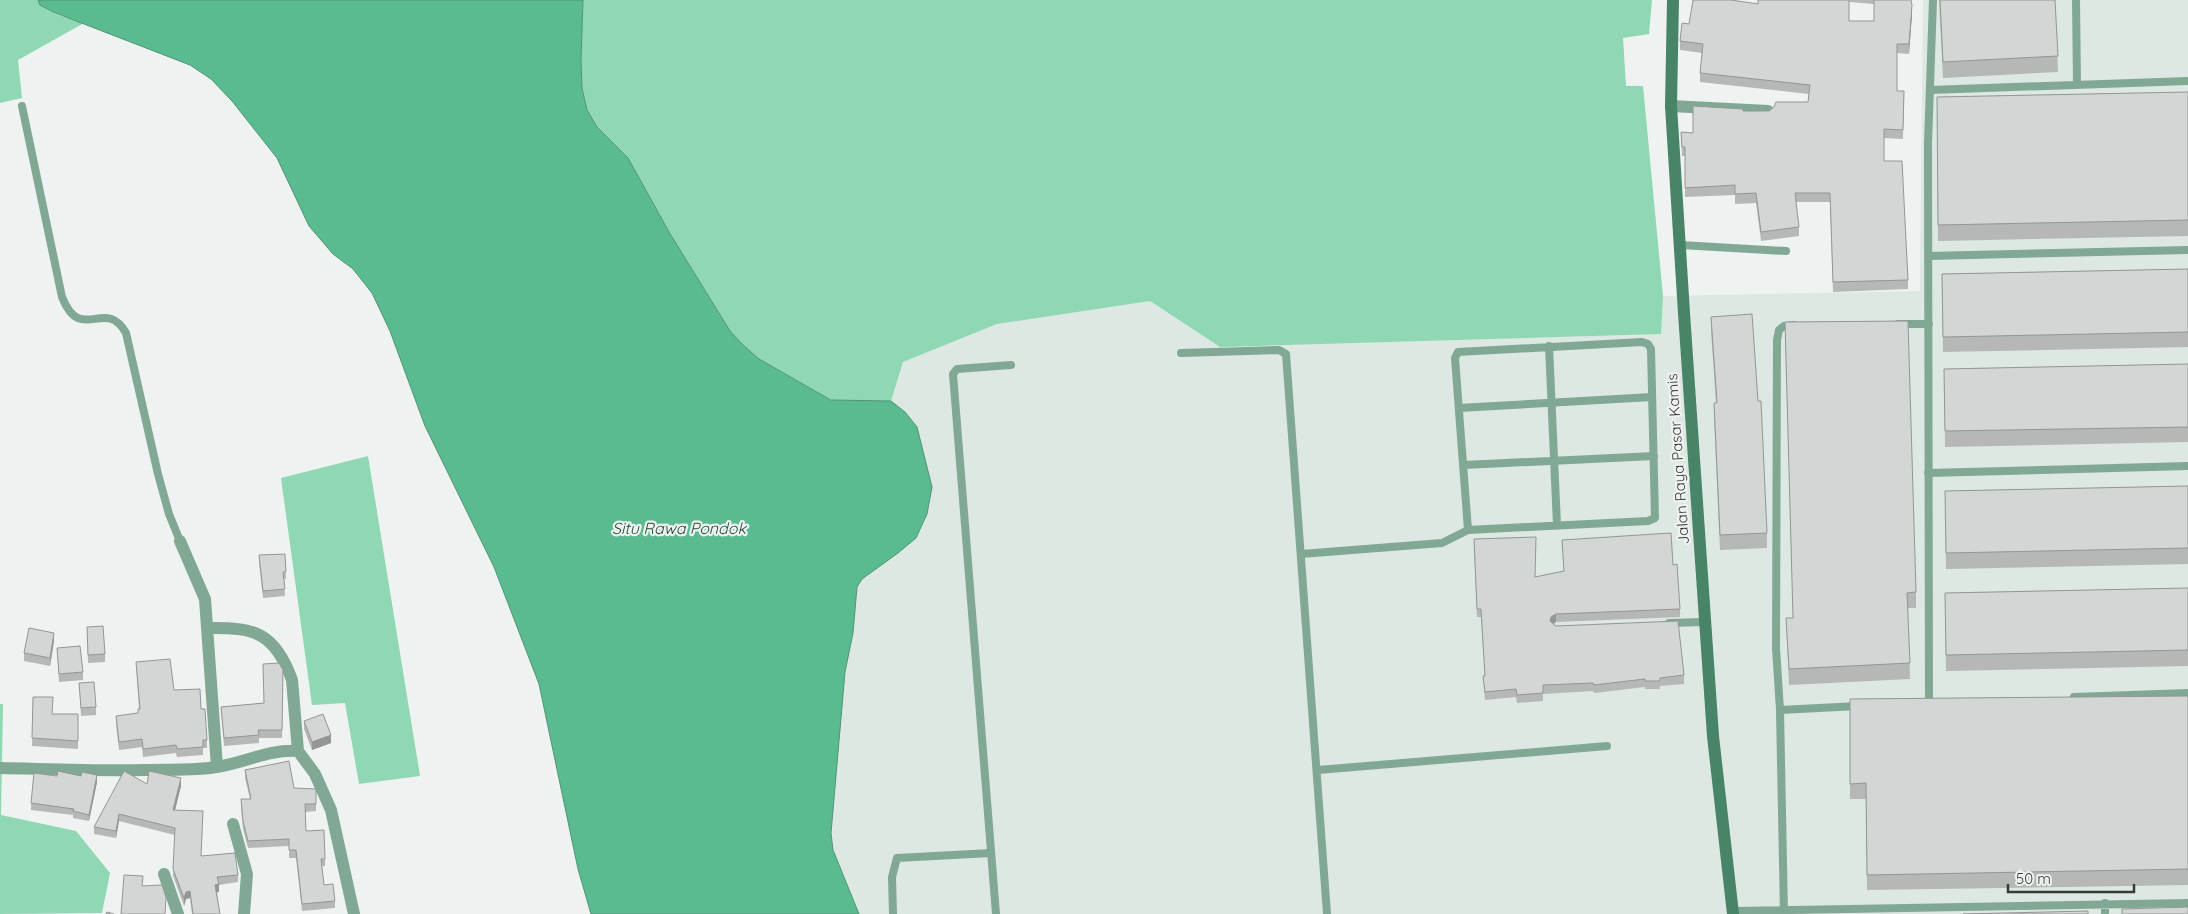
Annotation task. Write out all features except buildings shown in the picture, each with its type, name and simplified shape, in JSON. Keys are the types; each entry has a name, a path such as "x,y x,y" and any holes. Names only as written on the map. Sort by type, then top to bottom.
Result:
{"main road":[{"name":"Jalan Raya Pasar Kamis","path":"1673,0 1671,106 1704,622 1713,736 1733,912"}],"street":[{"path":"1671,106 1768,111"},
{"path":"180,541 203,592 208,628 217,767"},
{"path":"208,628 250,630 270,642 283,660 292,680 298,751 309,764 331,810 354,914"},
{"path":"0,768 108,771 217,767 270,752 283,750 298,751"},
{"path":"233,824 247,874 244,914"},
{"path":"164,874 178,914"}],"lane":[{"path":"1929,703 1928,256 1933,0"},
{"path":"2076,0 2077,85"},
{"path":"1930,90 2188,81"},
{"path":"22,106 62,297 72,316 80,320 109,318 116,320 126,333 158,474 169,514 180,541"},
{"path":"1680,245 1786,251"},
{"path":"1928,256 2188,250"},
{"path":"1889,324 1929,324"},
{"path":"1784,912 1780,710 1776,648 1777,340 1779,330 1784,326 1800,325"},
{"path":"1301,554 1442,542 1468,530 1648,521 1654,518 1651,349 1648,344 1642,342 1458,352 1455,358 1468,530"},
{"path":"1549,346 1557,525"},
{"path":"1181,353 1278,350 1286,354 1318,770 1327,914"},
{"path":"996,914 953,374 956,369 1011,365"},
{"path":"1459,408 1652,397"},
{"path":"1464,464 1654,456"},
{"path":"1928,473 2188,466"},
{"path":"1665,623 1704,622"},
{"path":"2068,698 2188,693"},
{"path":"1919,703 1939,703"},
{"path":"1780,710 1869,706"},
{"path":"1318,770 1607,746"},
{"path":"893,914 892,877 897,858 992,853"},
{"path":"1733,912 2105,903 2188,903"},
{"path":"2105,903 2105,914"}],"shaded area":[{"path":"0,0 38,0 41,5 52,12 84,23 18,60 22,98 0,103"},
{"path":"583,0 1652,0 1649,34 1623,38 1626,86 1643,86 1663,296 1661,334 1220,347 1150,301 997,324 903,362 891,401 832,400 759,359 730,331 669,232 628,158 597,127 587,110 582,88"},
{"path":"1923,0 2188,0 2188,914 859,914 833,850 831,833 836,767 845,672 853,633 857,587 862,579 916,538 905,412 891,401 903,362 997,324 1150,301 1220,347 1660,334 1663,296 1920,291"},
{"path":"368,456 420,776 359,784 345,703 312,705 281,478"},
{"path":"0,704 3,704 1,815 76,831 110,873 102,913 0,914"}],"water":[{"name":"Situ Rawa Pondok","path":"38,0 583,0 582,88 587,110 597,127 628,158 669,232 730,331 759,359 831,400 891,401 905,412 917,427 932,487 927,514 916,538 862,579 857,587 853,633 845,672 831,833 833,850 859,914 591,914 578,869 539,684 494,567 425,426 390,331 372,293 353,269 333,254 309,226 277,158 232,101 211,79 190,65 53,12 40,5"}]}
